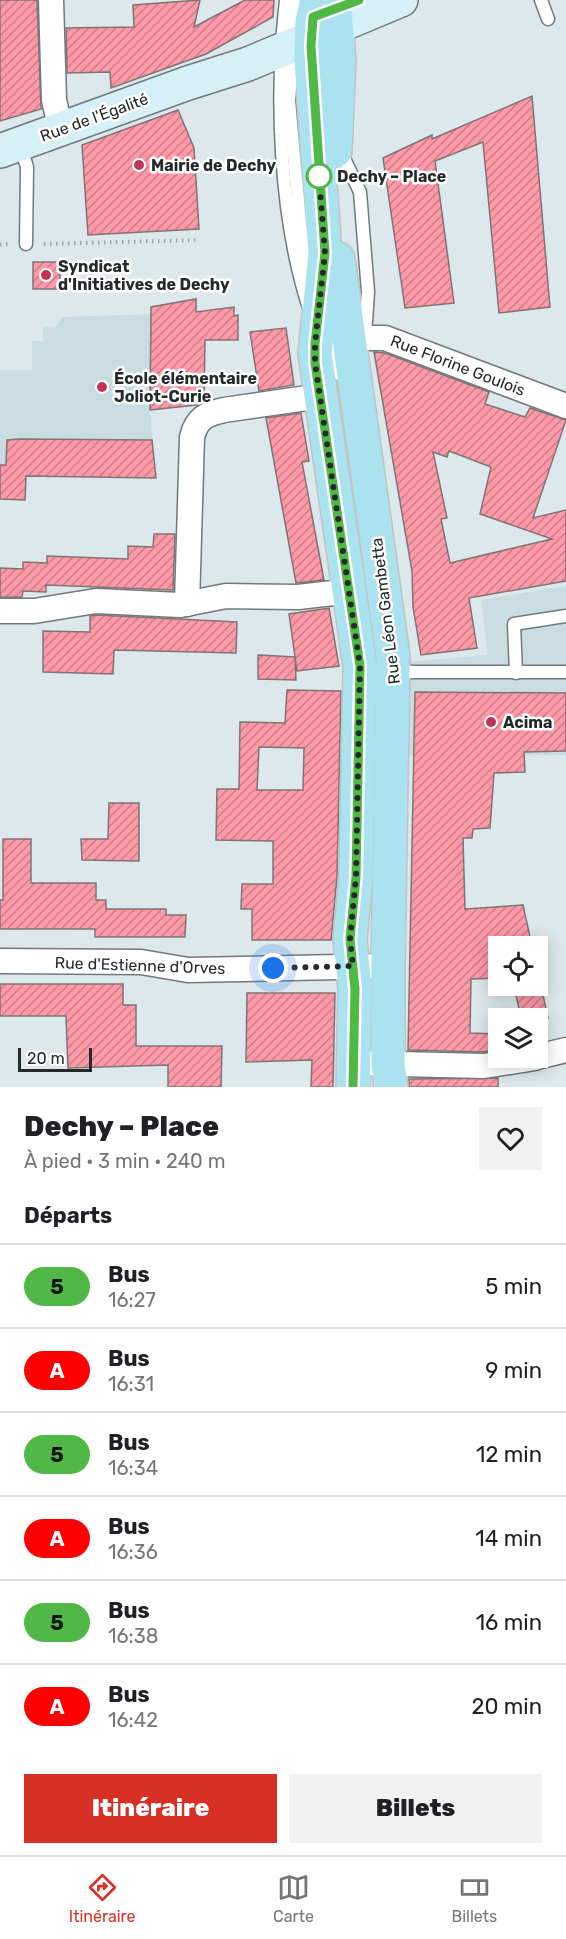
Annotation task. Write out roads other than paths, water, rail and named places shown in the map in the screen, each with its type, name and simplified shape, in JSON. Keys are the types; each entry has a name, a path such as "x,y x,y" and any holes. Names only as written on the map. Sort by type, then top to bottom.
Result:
{"main road":[{"path":"310,19 339,72 332,266"},
{"path":"310,19 332,266"},
{"name":"Rue Léon Gambetta","path":"332,266 317,319 315,363 331,390 360,685 356,877 351,930 369,964"},
{"name":"Rue Léon Gambetta","path":"332,266 356,337 394,672 369,964 370,1074"}],"street":[{"path":"51,0 54,100 62,130"},
{"name":"Rue de l'Égalité","path":"10,147 188,83 248,64 310,19 401,0"},
{"name":"Rue Florine Goulois","path":"356,337 385,338 566,406"},
{"path":"187,604 192,437 198,422 209,414 224,410 331,390"},
{"path":"0,611 34,611 96,601 187,604 216,597 298,597 351,591"},
{"name":"Rue d'Estienne d'Orves","path":"0,962 141,962 188,970 369,964"},
{"path":"548,1054 566,1050"},
{"path":"370,1074 488,1065"}],"lane":[{"path":"541,0 549,19"},
{"path":"310,19 280,117 291,235 302,283 317,319"},
{"path":"310,19 289,100 303,249 328,371 369,642 372,708 366,914"},
{"path":"335,140 360,192 368,281 356,337"},
{"path":"10,147 27,167 27,244"},
{"path":"355,477 373,594 381,674 369,964"},
{"path":"516,673 514,624 566,616"},
{"path":"394,672 566,672"}],"place":[{"name":"Mairie de Dechy","path":"139,165"},
{"name":"Dechy – Place","path":"319,176"},
{"name":"Syndicat d'Initiatives de Dechy","path":"46,275"},
{"name":"École élémentaire Joliot-Curie","path":"102,387"},
{"name":"Acima","path":"491,722"}]}
